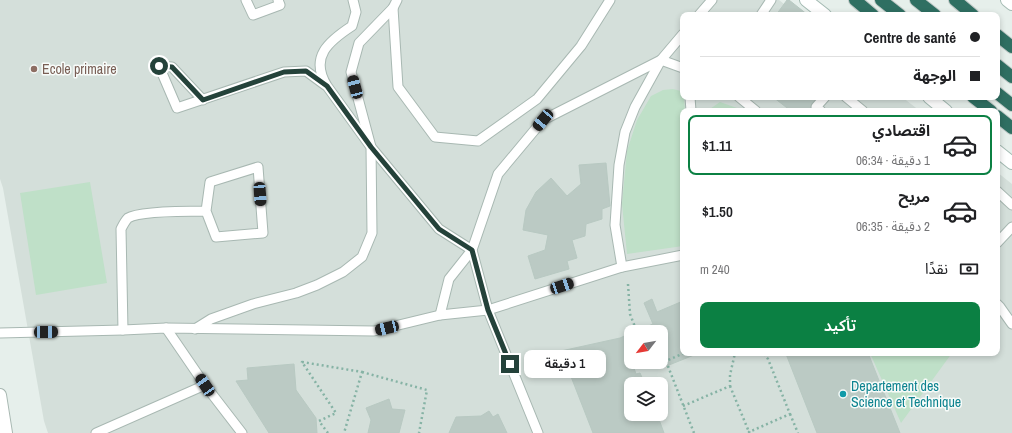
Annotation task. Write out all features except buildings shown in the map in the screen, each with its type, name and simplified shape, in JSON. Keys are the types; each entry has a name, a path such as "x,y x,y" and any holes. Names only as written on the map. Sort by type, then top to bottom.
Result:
{"highway":[{"path":"855,0 869,12"},
{"path":"881,0 896,12"},
{"path":"916,0 931,12"},
{"path":"955,0 969,12"},
{"path":"1000,37 1012,47"},
{"path":"1000,67 1012,77"},
{"path":"1000,95 1012,105"},
{"path":"977,100 987,108"},
{"path":"1000,118 1012,128"}],"main road":[{"path":"806,0 821,12"},
{"path":"1007,0 1012,4"},
{"path":"933,100 942,108"},
{"path":"1000,153 1012,163"},
{"path":"0,395 6,433"}],"lane":[{"path":"246,0 253,15 280,5 278,0"},
{"path":"353,0 356,12 352,26 335,37 320,57 319,66 324,81 371,147 439,229 472,250 488,310 538,433"},
{"path":"395,4 398,87 435,137 478,141 537,99 582,46 610,0"},
{"path":"702,12 712,0"},
{"path":"763,12 771,0"},
{"path":"195,329 218,316 253,304 296,293 317,285 343,272 362,257 372,233 371,147 351,72 359,43 395,4"},
{"path":"622,267 615,226 619,165 625,132 635,107 661,60 680,38"},
{"path":"440,315 449,279 472,250 498,174 543,120 661,60 680,67"},
{"path":"203,100 172,67 159,66 177,108 203,100 284,72 306,71 327,86"},
{"path":"743,100 752,108"},
{"path":"817,108 816,107 822,100"},
{"path":"850,100 859,108"},
{"path":"258,167 263,233 216,237 206,211 210,182 258,167"},
{"path":"1000,194 1012,205"},
{"path":"123,330 121,228 127,219 137,215 206,211"},
{"path":"1000,240 1012,227"},
{"path":"0,333 166,328 374,331 440,315 488,310 622,267 680,257"},
{"path":"1000,307 1012,324"},
{"path":"166,328 205,385 242,433"},
{"path":"96,433 205,385"}],"path":[{"path":"628,284 630,314 634,325"},
{"path":"668,360 680,355"},
{"path":"734,356 730,375 730,386 750,432 790,414"},
{"path":"766,356 798,433"},
{"path":"328,433 319,421 336,413 302,362 362,372 427,390 419,433"},
{"path":"668,366 694,433"},
{"path":"344,433 362,372"},
{"path":"683,406 730,386"}],"shaded area":[{"path":"0,0 779,0 794,12 680,12 680,100 906,100 916,108 680,108 680,356 1000,356 1000,174 1012,184 1012,433 48,433 44,421 3,188 0,179"}],"green space":[{"path":"673,89 680,91 680,100 684,100 685,108 680,108 680,246 627,254 622,204 627,151 637,120 651,96 663,90"},
{"path":"720,102 737,108 711,108"},
{"path":"90,182 107,283 36,295 20,193"},
{"path":"871,356 950,356 901,423"}],"place":[{"name":"Ecole primaire","path":"34,69"},
{"name":"Departement des Science et Technique","path":"843,394"}],"route":[{"path":"159,66 172,67 203,100 284,72 306,71 327,86 371,147 439,229 472,250 488,310 510,364"}]}
